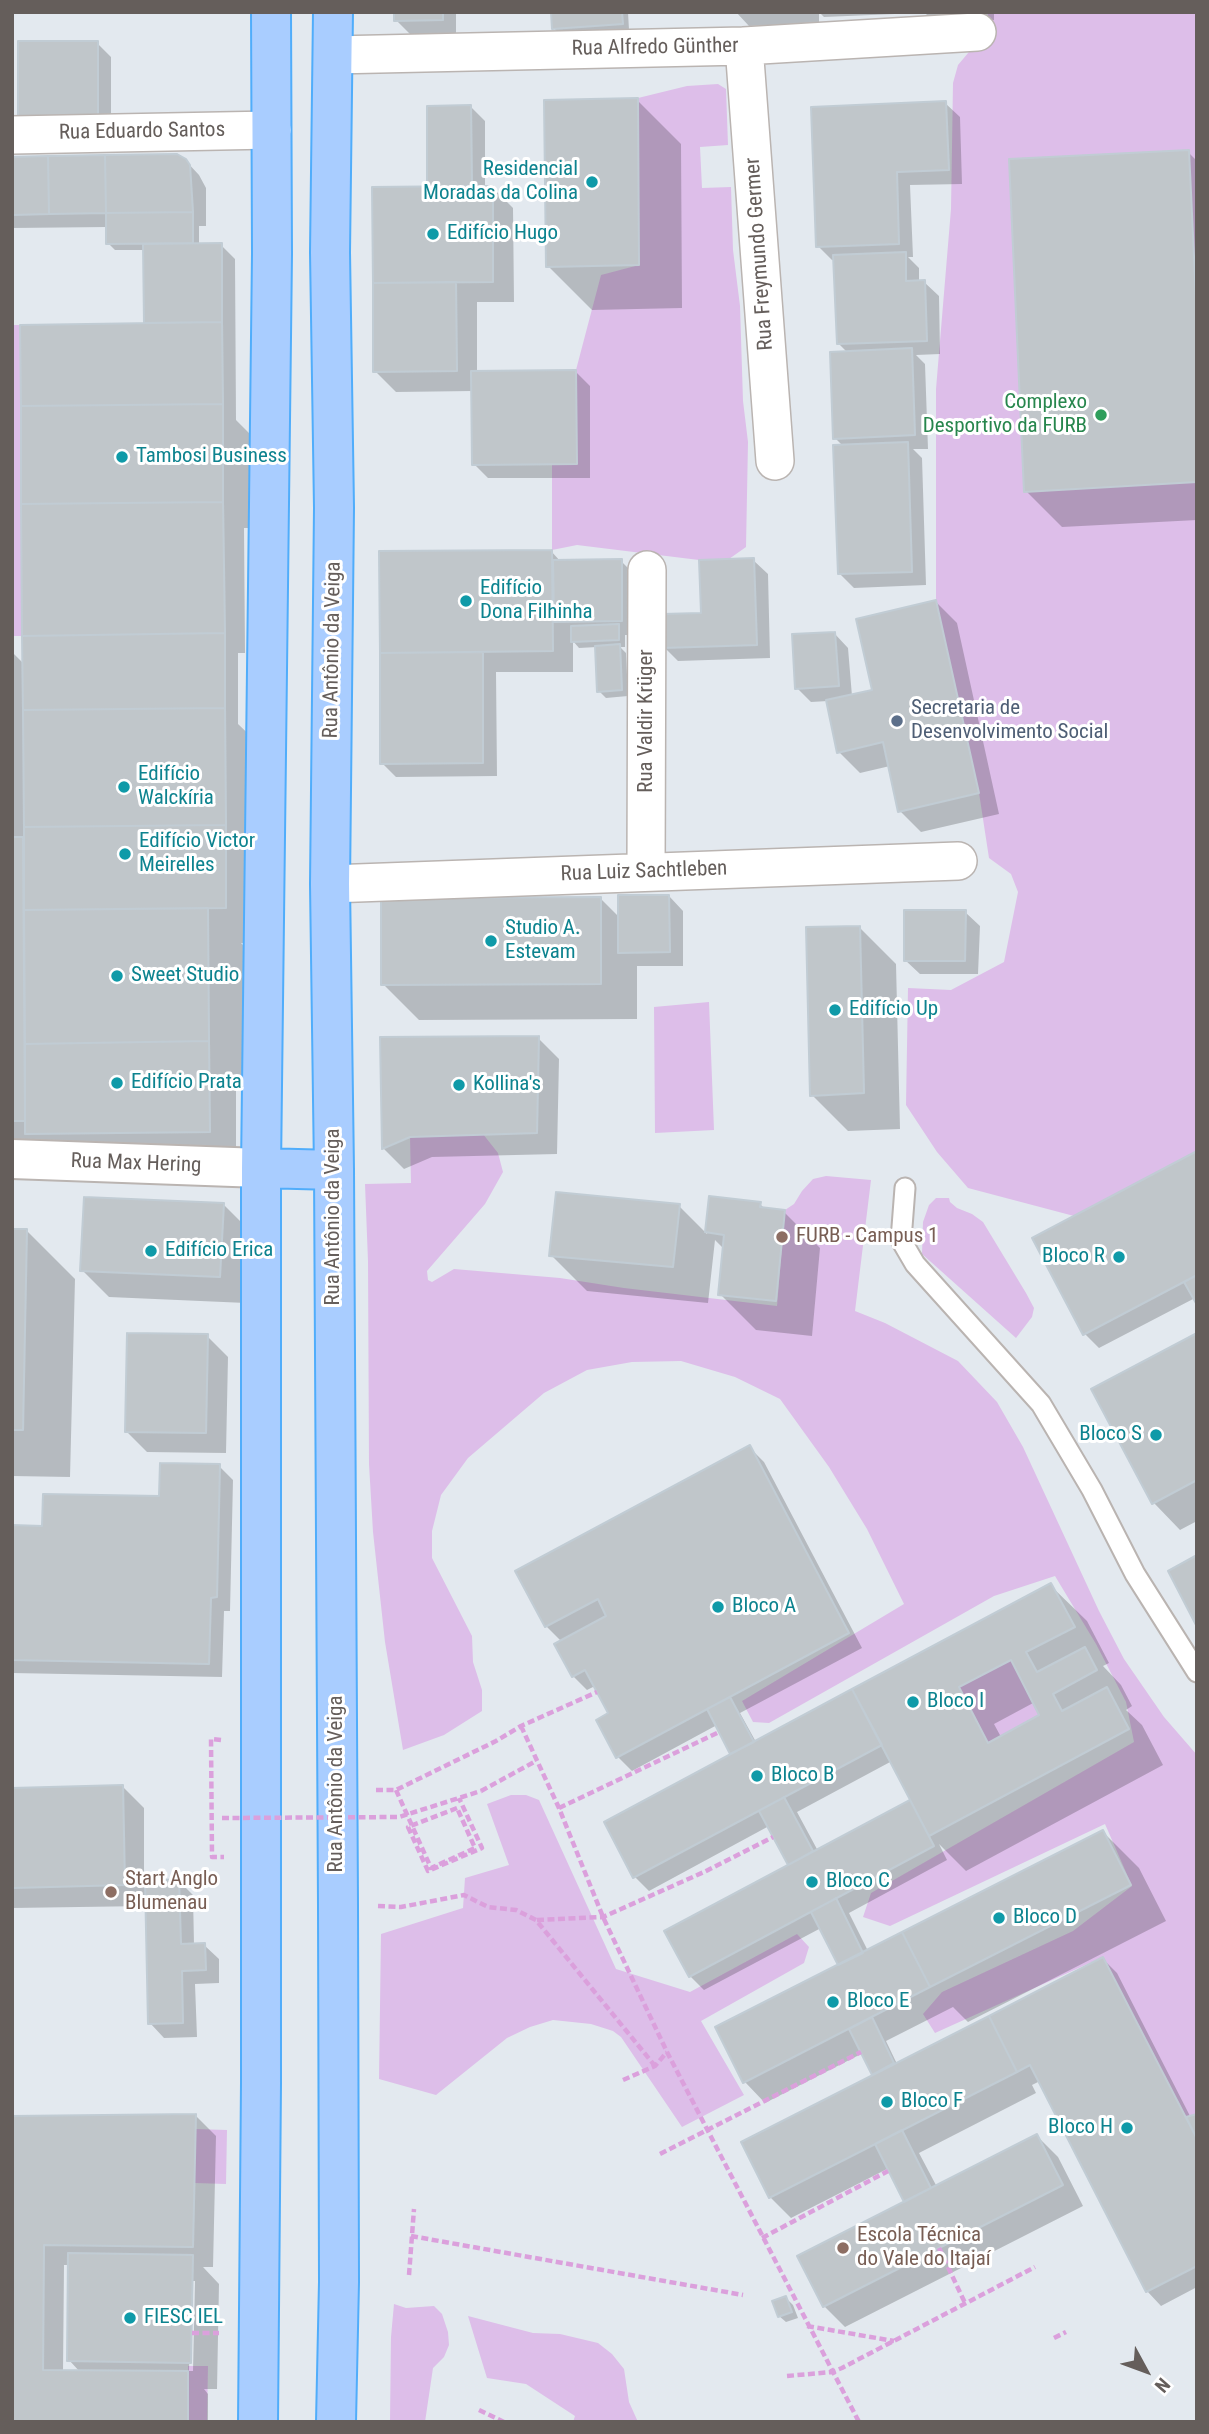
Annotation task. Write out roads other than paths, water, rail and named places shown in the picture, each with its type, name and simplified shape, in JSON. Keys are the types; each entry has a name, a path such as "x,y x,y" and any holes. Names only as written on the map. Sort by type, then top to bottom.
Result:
{"main road":[{"path":"258,2422 261,2083 261,1168 271,12"},
{"name":"Rua Antônio da Veiga","path":"333,12 330,251 334,508 330,884 334,1170 339,2241 336,2422"},
{"path":"261,1168 334,1170"}],"street":[{"name":"Rua Alfredo Günther","path":"333,55 744,46 977,32"},
{"name":"Rua Freymundo Germer","path":"744,46 775,461"},
{"name":"Rua Eduardo Santos","path":"12,135 272,130"},
{"name":"Rua Valdir Krüger","path":"646,872 647,570"},
{"name":"Rua Luiz Sachtleben","path":"330,884 958,861"},
{"name":"Rua Max Hering","path":"12,1159 261,1168"}],"lane":[{"path":"905,1188 901,1240 915,1264 1041,1404 1092,1490 1135,1574 1197,1672"}],"place":[{"name":"Residencial Moradas da Colina","path":"592,182"},
{"name":"Edifício Hugo","path":"433,234"},
{"name":"Complexo Desportivo da FURB","path":"1101,415"},
{"name":"Tambosi Business","path":"122,457"},
{"name":"Edifício Dona Filhinha","path":"466,601"},
{"name":"Secretaria de Desenvolvimento Social","path":"897,721"},
{"name":"Edifício Walckíria","path":"124,787"},
{"name":"Edifício Victor Meirelles","path":"125,854"},
{"name":"Studio A. Estevam","path":"491,941"},
{"name":"Sweet Studio","path":"117,976"},
{"name":"Edifício Up","path":"835,1010"},
{"name":"Edifício Prata","path":"117,1083"},
{"name":"Kollina's","path":"459,1085"},
{"name":"FURB - Campus 1","path":"782,1237"},
{"name":"Edifício Erica","path":"151,1251"},
{"name":"Bloco R","path":"1119,1257"},
{"name":"Bloco S","path":"1156,1435"},
{"name":"Bloco A","path":"718,1607"},
{"name":"Bloco I","path":"913,1702"},
{"name":"Bloco B","path":"757,1776"},
{"name":"Bloco C","path":"812,1882"},
{"name":"Start Anglo Blumenau","path":"111,1892"},
{"name":"Bloco D","path":"999,1918"},
{"name":"Bloco E","path":"833,2002"},
{"name":"Bloco F","path":"887,2102"},
{"name":"Bloco H","path":"1127,2128"},
{"name":"Escola Técnica do Vale do Itajaí","path":"843,2248"},
{"name":"FIESC IEL","path":"130,2318"}]}
